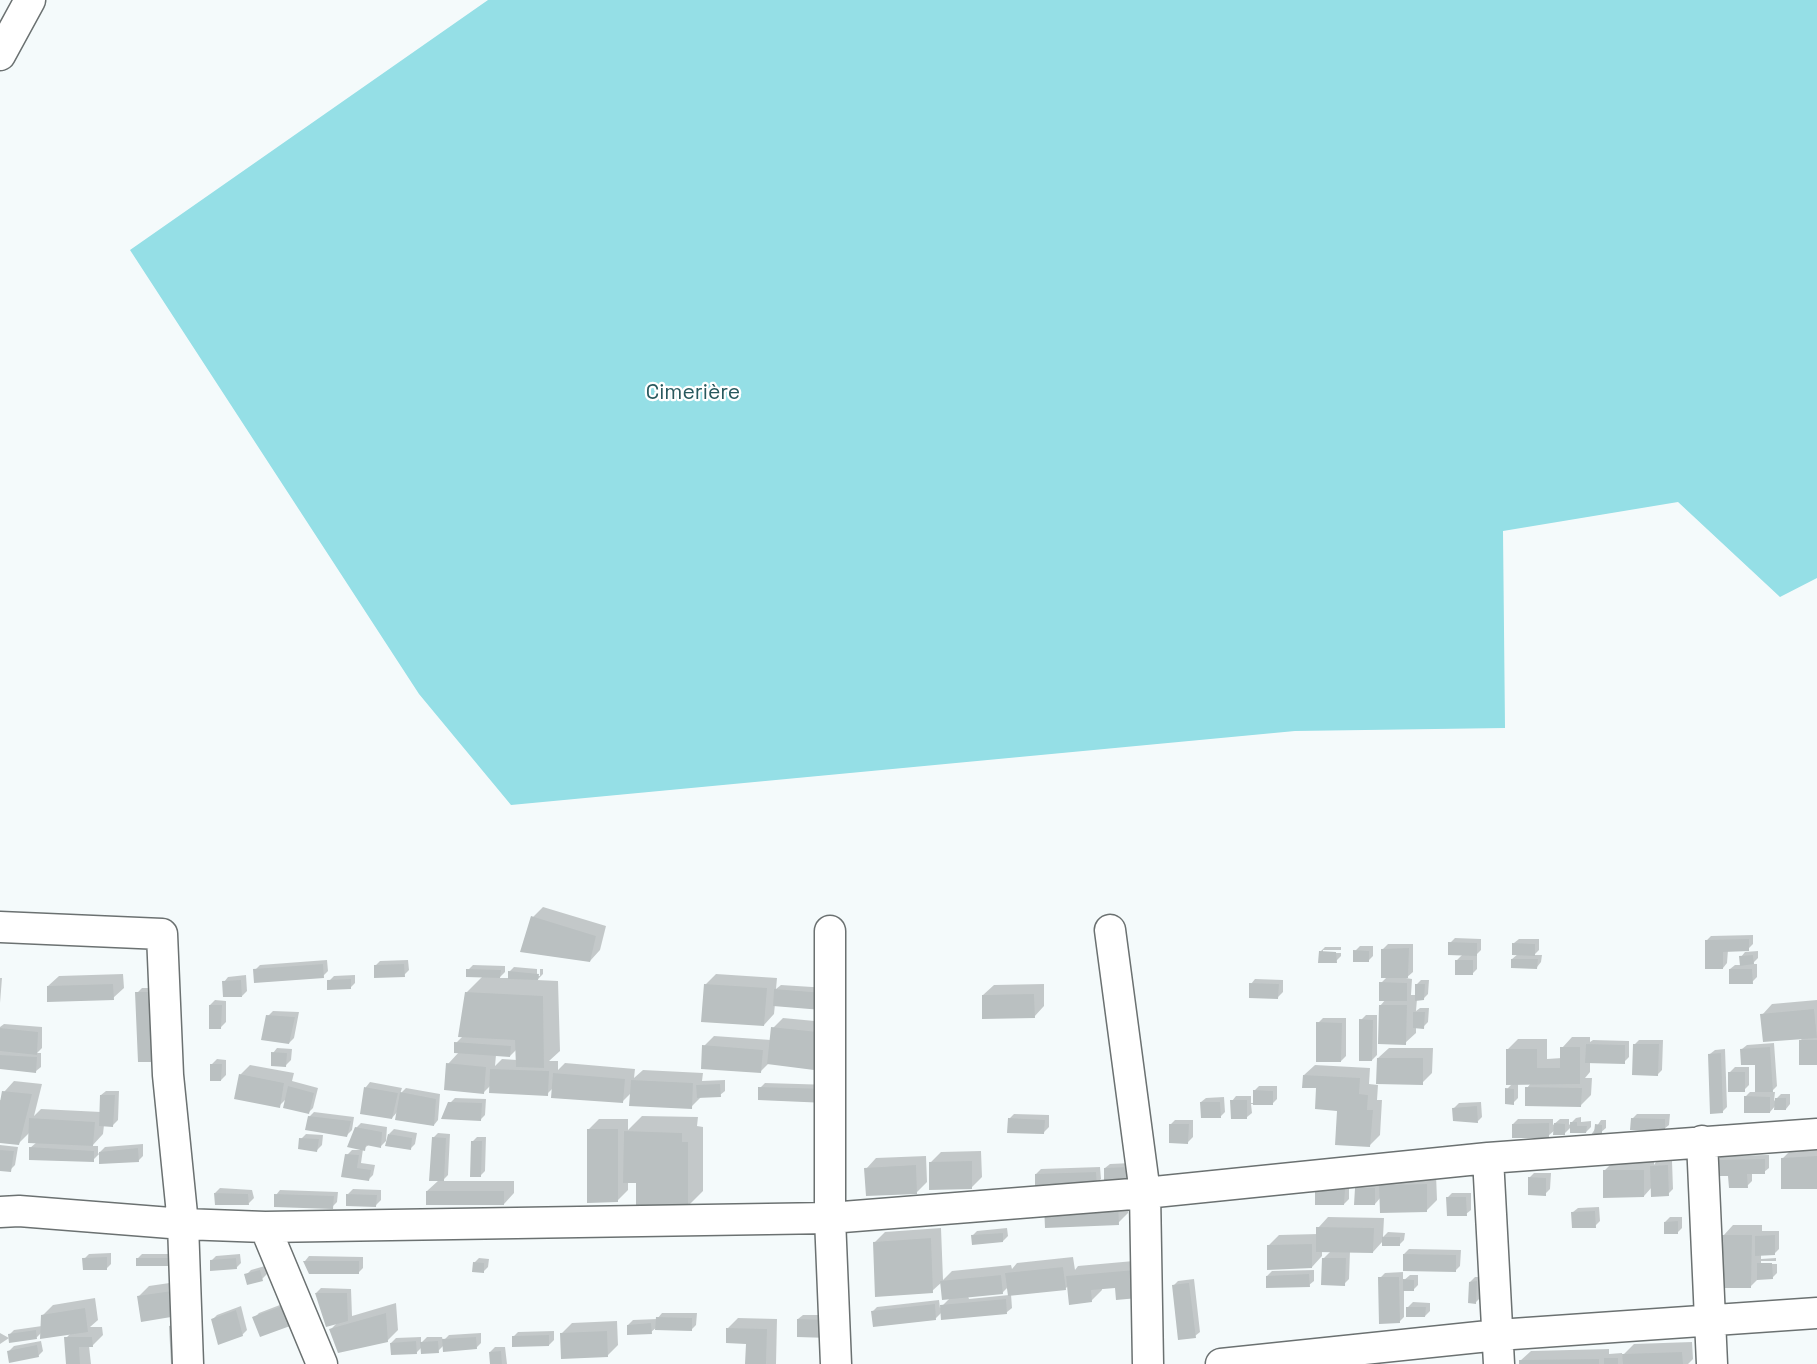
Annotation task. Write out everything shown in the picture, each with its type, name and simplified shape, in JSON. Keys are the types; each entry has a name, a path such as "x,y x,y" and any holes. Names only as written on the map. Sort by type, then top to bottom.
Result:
{"street":[{"path":"0,55 30,0"},
{"path":"0,927 162,934 168,1075 183,1224 188,1364"},
{"path":"1110,930 1146,1193 1148,1364"},
{"path":"830,931 830,1218 836,1364"},
{"path":"0,1212 19,1210 183,1224 264,1227 830,1218 1146,1193 1488,1158 1817,1134"},
{"path":"1702,1141 1712,1364"},
{"path":"1488,1158 1498,1350"},
{"path":"264,1227 322,1364"},
{"path":"1221,1364 1498,1350 1711,1320 1817,1313"}],"green space":[{"name":"Cimerière","path":"488,0 1817,0 1817,578 1780,597 1678,502 1503,531 1505,728 1295,731 511,805 419,694 130,250"}],"building":[{"path":"531,916 596,936 590,962 520,952"},
{"path":"1749,939 1749,951 1723,952 1723,969 1705,969 1705,940"},
{"path":"1448,942 1477,943 1477,956 1448,955"},
{"path":"1512,943 1535,944 1535,956 1512,955"},
{"path":"1409,948 1408,978 1381,978 1381,949"},
{"path":"1353,950 1369,951 1369,962 1353,962"},
{"path":"1319,951 1336,952 1337,963 1318,963"},
{"path":"1753,955 1754,964 1740,966 1739,956"},
{"path":"1511,959 1538,959 1537,969 1511,968"},
{"path":"1455,960 1473,960 1473,975 1455,975"},
{"path":"323,964 324,978 254,983 253,969"},
{"path":"404,964 405,977 374,978 374,965"},
{"path":"466,969 501,970 500,978 466,977"},
{"path":"1729,969 1752,969 1753,984 1729,984"},
{"path":"508,971 539,974 538,980 508,979"},
{"path":"351,979 351,989 327,990 327,980"},
{"path":"241,980 242,997 223,997 222,981"},
{"path":"1379,982 1407,983 1407,1001 1379,1001"},
{"path":"1249,983 1279,984 1278,999 1249,998"},
{"path":"113,984 114,1000 47,1002 47,986"},
{"path":"704,984 767,988 764,1026 701,1022"},
{"path":"1415,984 1425,984 1424,1000 1415,1001"},
{"path":"774,989 824,993 822,1010 773,1006"},
{"path":"135,992 150,992 154,1062 138,1062"},
{"path":"465,992 543,996 544,1068 516,1067 515,1040 458,1037"},
{"path":"1034,994 1035,1018 982,1019 982,995"},
{"path":"209,1005 222,1005 221,1029 209,1029"},
{"path":"1379,1005 1407,1005 1406,1045 1378,1044"},
{"path":"1814,1009 1817,1038 1763,1042 1760,1014"},
{"path":"1413,1012 1425,1012 1424,1029 1413,1028"},
{"path":"266,1015 295,1017 289,1044 261,1040"},
{"path":"1359,1019 1373,1020 1372,1061 1359,1061"},
{"path":"1316,1022 1342,1023 1341,1062 1316,1062"},
{"path":"771,1027 827,1033 822,1071 767,1064"},
{"path":"0,1028 38,1032 37,1055 0,1051"},
{"path":"1799,1040 1817,1040 1817,1065 1799,1065"},
{"path":"454,1042 511,1046 510,1057 454,1053"},
{"path":"1586,1044 1625,1045 1625,1064 1585,1063"},
{"path":"1633,1044 1659,1044 1658,1076 1632,1075"},
{"path":"702,1045 763,1050 761,1073 701,1069"},
{"path":"1560,1047 1580,1047 1580,1084 1506,1085 1506,1049 1537,1049 1537,1068 1560,1068"},
{"path":"1770,1047 1773,1092 1755,1092 1755,1065 1741,1065 1740,1049"},
{"path":"271,1052 287,1053 286,1067 271,1066"},
{"path":"1721,1053 1723,1113 1710,1114 1708,1054"},
{"path":"0,1055 37,1057 36,1073 0,1069"},
{"path":"1377,1058 1423,1058 1423,1085 1376,1084"},
{"path":"446,1063 486,1067 484,1094 444,1090"},
{"path":"210,1064 222,1064 221,1081 210,1081"},
{"path":"490,1069 549,1071 548,1096 489,1093"},
{"path":"1728,1072 1745,1072 1745,1092 1728,1092"},
{"path":"553,1073 625,1079 623,1103 551,1098"},
{"path":"239,1074 284,1083 280,1108 234,1099"},
{"path":"1303,1075 1360,1078 1359,1094 1368,1095 1367,1110 1373,1110 1370,1147 1335,1145 1337,1111 1315,1109 1316,1088 1302,1088"},
{"path":"631,1080 693,1083 692,1109 629,1106"},
{"path":"720,1084 721,1097 697,1098 696,1085"},
{"path":"288,1086 314,1093 309,1114 283,1108"},
{"path":"364,1087 398,1093 392,1119 360,1114"},
{"path":"758,1087 828,1089 827,1103 758,1100"},
{"path":"1525,1087 1582,1088 1581,1107 1525,1106"},
{"path":"1505,1088 1514,1089 1514,1105 1505,1104"},
{"path":"1253,1090 1273,1091 1273,1105 1253,1105"},
{"path":"2,1091 32,1094 19,1145 0,1143"},
{"path":"400,1092 436,1099 434,1126 395,1120"},
{"path":"100,1095 115,1095 113,1127 99,1126"},
{"path":"1744,1096 1770,1097 1770,1113 1744,1113"},
{"path":"1775,1098 1786,1098 1786,1110 1774,1110"},
{"path":"1230,1100 1247,1100 1247,1119 1231,1119"},
{"path":"448,1102 482,1103 481,1121 441,1119"},
{"path":"1200,1102 1220,1102 1221,1118 1201,1118"},
{"path":"1477,1106 1478,1123 1453,1121 1452,1108"},
{"path":"308,1116 351,1121 347,1137 305,1130"},
{"path":"29,1118 95,1122 93,1146 28,1143"},
{"path":"1008,1118 1045,1120 1044,1134 1007,1133"},
{"path":"1631,1118 1665,1119 1665,1131 1630,1130"},
{"path":"1570,1122 1577,1122 1577,1126 1587,1126 1586,1133 1570,1133"},
{"path":"1549,1123 1549,1138 1512,1138 1512,1124"},
{"path":"1554,1123 1565,1124 1565,1135 1553,1135"},
{"path":"1169,1124 1189,1124 1188,1144 1169,1143"},
{"path":"1595,1124 1602,1125 1602,1134 1594,1134"},
{"path":"355,1127 382,1132 381,1148 366,1145 365,1151 347,1147"},
{"path":"587,1129 618,1129 618,1202 587,1203"},
{"path":"624,1131 682,1133 682,1142 688,1142 688,1209 636,1207 636,1183 623,1183"},
{"path":"388,1134 412,1138 411,1150 385,1146"},
{"path":"432,1137 446,1138 444,1181 429,1181"},
{"path":"299,1138 319,1139 317,1152 298,1149"},
{"path":"471,1141 482,1141 481,1177 470,1177"},
{"path":"29,1147 94,1151 94,1162 29,1160"},
{"path":"138,1148 139,1162 99,1164 99,1152"},
{"path":"0,1150 14,1151 11,1172 0,1171"},
{"path":"345,1154 359,1155 357,1168 371,1170 369,1181 341,1177"},
{"path":"1817,1156 1817,1189 1781,1189 1781,1158"},
{"path":"1765,1159 1765,1174 1747,1174 1748,1188 1729,1188 1728,1176 1715,1176 1715,1160"},
{"path":"972,1161 972,1189 929,1190 929,1162"},
{"path":"916,1165 917,1194 866,1196 864,1168"},
{"path":"1668,1165 1669,1196 1651,1197 1650,1166"},
{"path":"1128,1167 1129,1180 1104,1182 1104,1168"},
{"path":"1603,1170 1644,1170 1644,1197 1603,1198"},
{"path":"1096,1172 1097,1186 1035,1187 1035,1174"},
{"path":"1528,1177 1546,1178 1546,1196 1528,1195"},
{"path":"1427,1184 1427,1212 1380,1213 1379,1185"},
{"path":"1315,1188 1345,1189 1344,1205 1315,1205"},
{"path":"1355,1188 1375,1188 1375,1205 1354,1205"},
{"path":"426,1191 504,1191 504,1205 426,1205"},
{"path":"214,1193 248,1194 249,1205 215,1205"},
{"path":"274,1194 334,1196 333,1209 274,1207"},
{"path":"346,1194 377,1195 376,1207 346,1206"},
{"path":"1446,1197 1466,1197 1467,1216 1447,1216"},
{"path":"1118,1201 1119,1225 1045,1228 1044,1204"},
{"path":"1595,1211 1596,1228 1572,1228 1571,1212"},
{"path":"1678,1221 1678,1234 1664,1234 1664,1222"},
{"path":"1316,1227 1374,1228 1373,1253 1316,1252"},
{"path":"1003,1233 1003,1242 972,1245 971,1235"},
{"path":"1721,1235 1752,1235 1751,1288 1722,1288"},
{"path":"1775,1235 1775,1255 1755,1256 1755,1236"},
{"path":"1382,1237 1400,1237 1400,1246 1382,1246"},
{"path":"931,1238 933,1293 875,1297 873,1242"},
{"path":"1312,1244 1312,1268 1267,1270 1267,1245"},
{"path":"1403,1254 1456,1255 1456,1272 1403,1271"},
{"path":"107,1257 107,1270 83,1270 82,1258"},
{"path":"136,1258 171,1258 171,1266 136,1266"},
{"path":"236,1258 237,1269 210,1271 210,1260"},
{"path":"1322,1258 1346,1258 1345,1286 1321,1285"},
{"path":"303,1261 359,1261 359,1274 309,1274"},
{"path":"473,1262 484,1263 484,1273 472,1272"},
{"path":"1757,1263 1772,1263 1773,1279 1757,1280"},
{"path":"1063,1267 1066,1290 1008,1296 1005,1273"},
{"path":"260,1270 263,1281 247,1285 244,1274"},
{"path":"1135,1270 1138,1298 1116,1300 1115,1288 1091,1290 1092,1302 1069,1305 1066,1276"},
{"path":"1309,1274 1310,1287 1266,1288 1266,1276"},
{"path":"1001,1275 1003,1294 942,1300 940,1281"},
{"path":"1378,1277 1399,1277 1400,1323 1379,1324"},
{"path":"1403,1279 1414,1280 1414,1291 1403,1291"},
{"path":"1477,1281 1476,1304 1468,1303 1469,1282"},
{"path":"1189,1283 1196,1338 1178,1340 1172,1285"},
{"path":"179,1290 183,1315 141,1322 137,1296"},
{"path":"315,1293 347,1293 348,1321 326,1327"},
{"path":"1006,1299 1007,1314 941,1320 940,1305"},
{"path":"293,1302 301,1322 260,1337 252,1317"},
{"path":"935,1304 936,1320 873,1327 871,1311"},
{"path":"1406,1307 1426,1307 1425,1317 1406,1317"},
{"path":"85,1308 88,1332 40,1339 41,1315"},
{"path":"236,1310 243,1336 218,1345 211,1319"},
{"path":"386,1313 388,1342 338,1353 329,1329"},
{"path":"656,1317 692,1318 692,1331 655,1330"},
{"path":"797,1319 831,1320 830,1338 797,1337"},
{"path":"651,1323 652,1334 627,1335 627,1325"},
{"path":"179,1324 181,1364 171,1364 169,1326"},
{"path":"726,1328 767,1329 766,1364 745,1364 746,1344 726,1343"},
{"path":"36,1330 37,1339 9,1343 8,1334"},
{"path":"607,1331 608,1357 561,1359 560,1333"},
{"path":"549,1335 549,1346 512,1347 512,1336"},
{"path":"64,1337 92,1337 93,1347 79,1347 80,1364 66,1364"},
{"path":"476,1337 477,1349 443,1352 442,1339"},
{"path":"416,1341 417,1354 391,1355 390,1343"},
{"path":"438,1341 439,1353 421,1354 420,1342"},
{"path":"37,1345 39,1357 9,1363 7,1351"},
{"path":"501,1351 502,1364 490,1364 489,1352"},
{"path":"1682,1352 1683,1364 1623,1364 1622,1354"},
{"path":"1604,1358 1618,1358 1618,1364 1604,1364"},
{"path":"1599,1359 1599,1364 1519,1364 1519,1360"}]}
